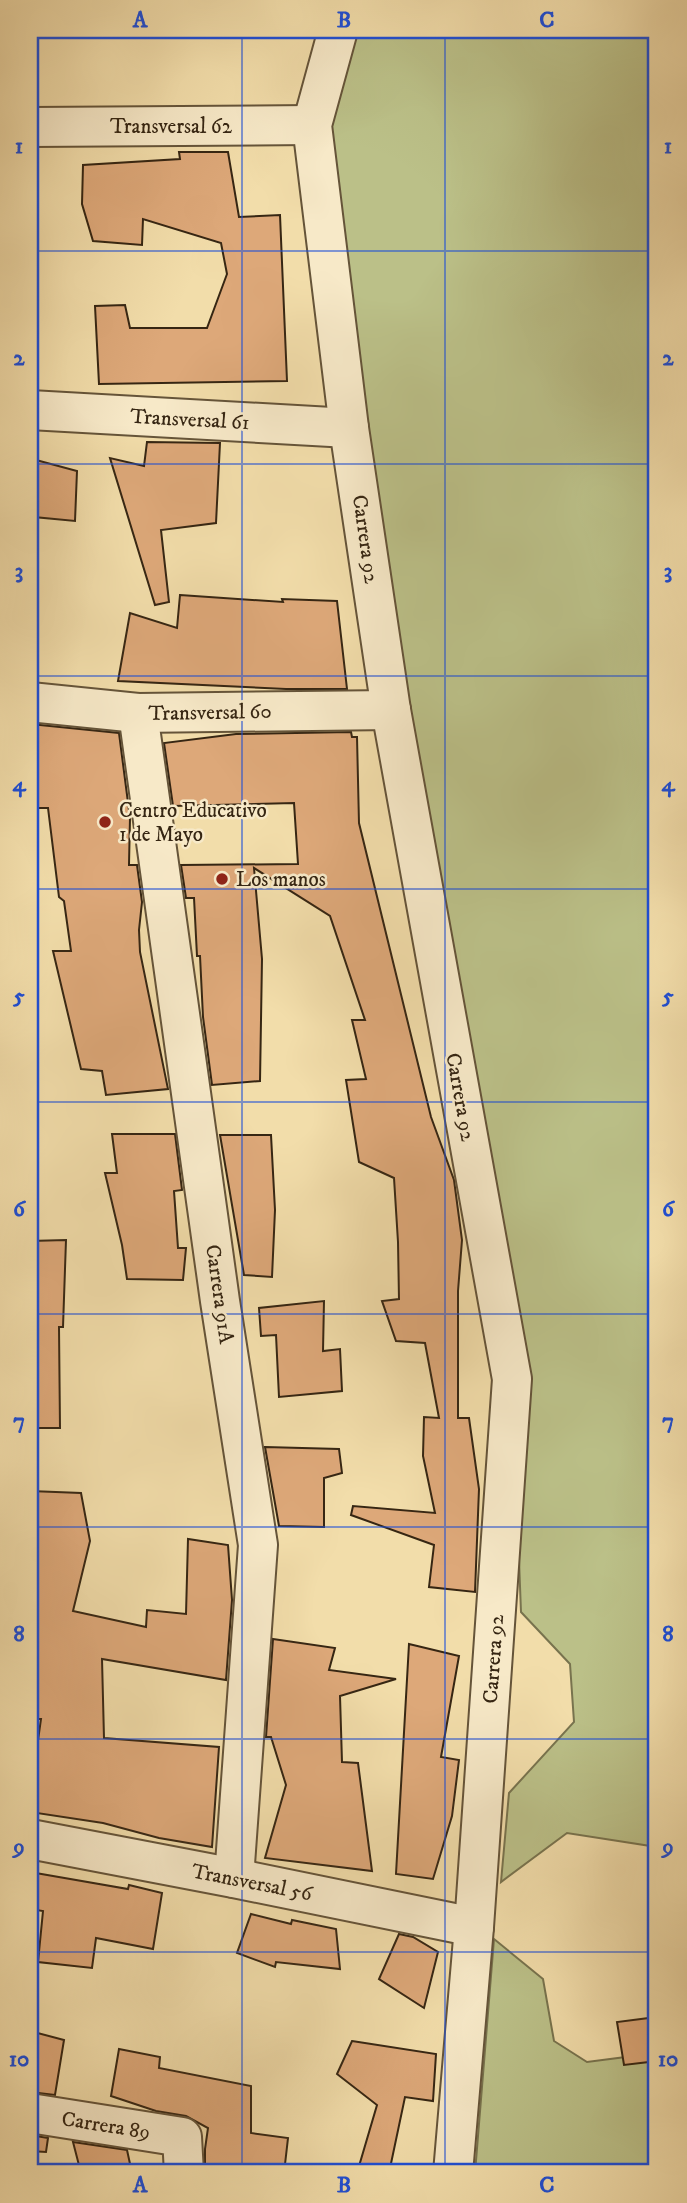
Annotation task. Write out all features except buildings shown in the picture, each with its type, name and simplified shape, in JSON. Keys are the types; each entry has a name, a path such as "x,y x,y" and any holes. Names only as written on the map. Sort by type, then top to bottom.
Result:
{"street":[{"name":"Carrera 92","path":"338,30 312,125 349,428 391,709 512,1378 474,1927 453,2173"},
{"name":"Transversal 62","path":"30,127 312,125"},
{"name":"Transversal 61","path":"30,410 349,428"},
{"name":"Transversal 60","path":"30,702 138,713 391,709"},
{"name":"Carrera 91A","path":"138,713 220,1301 258,1545 234,1878"},
{"name":"Transversal 56","path":"30,1839 474,1927"},
{"name":"Carrera 89","path":"30,2113 183,2155"}],"green space":[{"path":"338,30 657,30 657,1847 567,1833 501,1882 509,1793 574,1722 570,1664 521,1612 512,1378 312,125"},
{"path":"494,1939 543,1979 554,2041 587,2062 657,2053 657,2173 475,2173"}],"place":[{"name":"Centro Educativo 1 de Mayo","path":"105,822"},
{"name":"Los manos","path":"222,879"}]}
